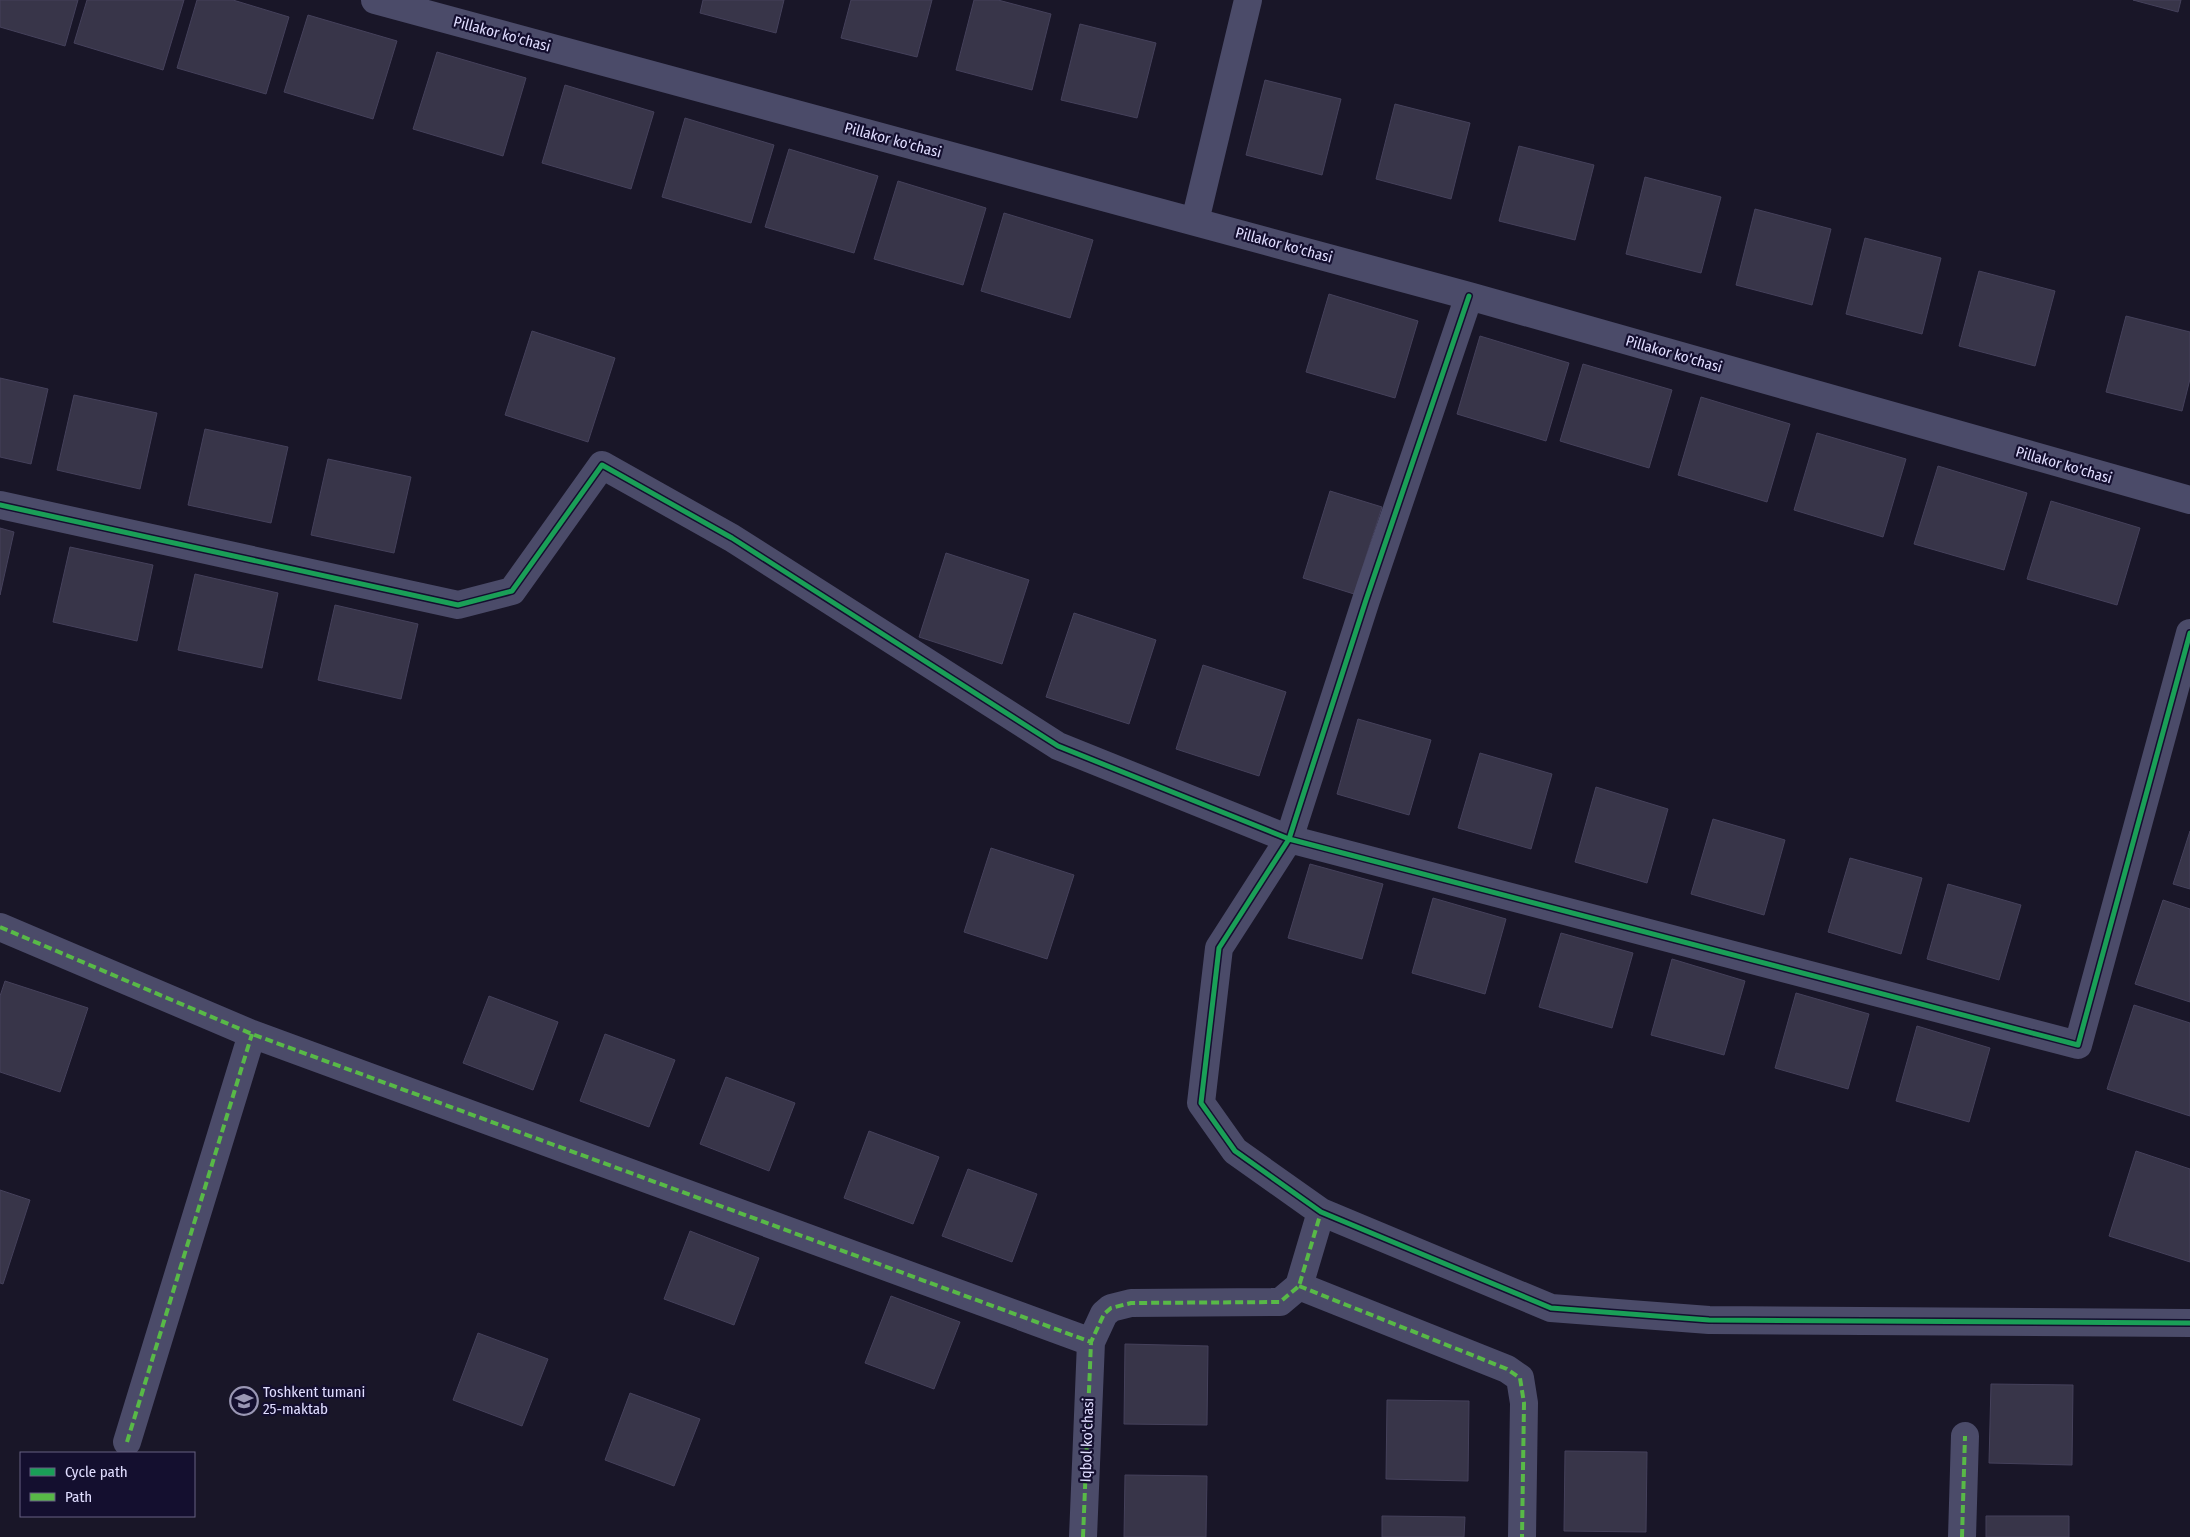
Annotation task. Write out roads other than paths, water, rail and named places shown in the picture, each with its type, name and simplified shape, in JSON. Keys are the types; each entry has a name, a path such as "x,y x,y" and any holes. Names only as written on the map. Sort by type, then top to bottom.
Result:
{"street":[{"name":"Pillakor ko'chasi","path":"375,0 1469,296 2190,500"},
{"path":"1195,221 1248,0"},
{"path":"1469,296 1366,600 1289,839 1219,948 1201,1103 1235,1151 1321,1212 1551,1308 1709,1320 2190,1323"},
{"path":"0,505 458,605 512,591 602,464 732,538 1058,746 1289,839 2078,1046 2190,633"},
{"path":"0,927 252,1034 1091,1342 1104,1314 1111,1308 1131,1303 1280,1302 1299,1286 1321,1212"},
{"path":"127,1442 252,1034"},
{"path":"1299,1286 1507,1369 1520,1378 1524,1403 1522,1537"},
{"name":"Iqbol ko'chasi","path":"1083,1537 1091,1342"},
{"path":"1962,1537 1965,1436"}],"place":[{"name":"Toshkent tumani 25-maktab","path":"244,1401"}]}
